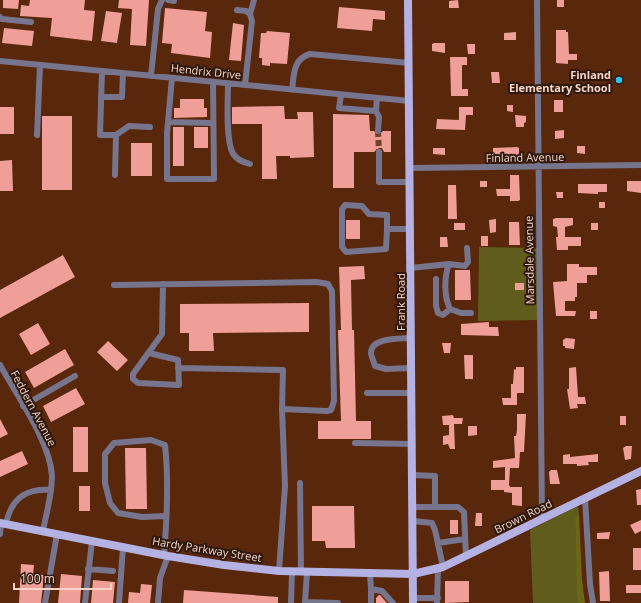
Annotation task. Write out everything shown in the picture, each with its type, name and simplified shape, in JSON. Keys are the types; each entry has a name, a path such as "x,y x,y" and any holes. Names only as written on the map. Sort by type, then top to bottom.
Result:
{"main road":[{"name":"Frank Road","path":"408,0 413,601"},
{"name":"Brown Road","path":"413,574 441,568 641,471"},
{"name":"Hardy Parkway Street","path":"2,524 224,565 278,571 413,574"}],"street":[{"path":"152,76 158,9 162,0"},
{"path":"245,85 252,21 250,14 254,0"},
{"name":"Marsdale Avenue","path":"537,0 542,519"},
{"path":"237,10 246,11 250,14"},
{"path":"0,17 2,19 31,22"},
{"path":"292,90 297,62 303,56 310,54 409,63"},
{"name":"Hendrix Drive","path":"0,61 409,101"},
{"path":"37,135 40,65"},
{"path":"102,71 100,135 116,135 129,126 150,127"},
{"path":"101,97 122,98 123,73"},
{"path":"172,78 168,122 167,179 214,179 213,82"},
{"path":"228,84 230,146 233,154 240,161 250,164"},
{"path":"341,94 340,108 376,111"},
{"path":"377,98 376,111 379,117 378,131"},
{"path":"168,122 213,123"},
{"path":"115,175 116,135"},
{"path":"379,152 378,182 410,182"},
{"name":"Finland Avenue","path":"410,168 641,165"},
{"path":"345,205 362,206 369,214 387,215 387,229 386,249 346,252 342,247 342,209 345,205"},
{"path":"387,229 410,230"},
{"path":"411,268 449,264 465,266 468,262 467,248"},
{"path":"449,264 446,272 446,302 450,309 461,313 471,312"},
{"path":"436,279 436,306 438,313 443,315 450,309"},
{"path":"114,285 317,282 328,284 332,291 334,401 331,410 282,409"},
{"path":"149,353 178,360 179,385 138,383 133,379 133,374 162,334 163,284"},
{"path":"411,338 378,342 373,347 371,353 375,366 386,369 411,368"},
{"name":"Feddern Avenue","path":"0,365 47,452 50,465 51,490 43,531"},
{"path":"178,368 283,370 282,409 285,486 278,571"},
{"path":"23,406 75,376"},
{"path":"367,393 411,393"},
{"path":"158,603 160,578 166,555 167,465 165,445 151,440 134,440 114,443 105,454 105,483 110,503 118,513 142,517 166,516"},
{"path":"355,443 412,444"},
{"path":"412,474 435,476 435,507"},
{"path":"300,483 300,572 306,602 338,603"},
{"path":"0,534 2,524 8,512 23,494 41,489 51,490"},
{"path":"585,498 590,584 594,603"},
{"path":"412,507 458,507 464,512 466,556"},
{"path":"413,521 432,523 436,530 441,568 438,600 413,601"},
{"path":"45,603 57,534"},
{"path":"438,543 465,539"},
{"path":"85,603 92,541"},
{"path":"119,603 123,547"},
{"path":"88,569 113,571"},
{"path":"291,603 300,572"},
{"path":"370,574 371,603"},
{"path":"371,589 382,590 393,603"}],"shaded area":[{"path":"479,247 537,248 537,320 478,321"},
{"path":"578,506 579,514 575,517 578,603 533,603 530,530"},
{"path":"579,514 582,580 585,603 578,603 577,595 575,517"}],"building":[{"path":"3,0 19,0 18,9 3,8"},
{"path":"30,0 85,0 84,10 95,11 92,41 50,36 52,18 20,16 21,5 29,6"},
{"path":"119,0 149,0 146,46 130,45 132,9 118,8"},
{"path":"458,0 459,8 449,8 449,1"},
{"path":"557,0 564,0 564,7 557,7"},
{"path":"339,7 385,11 385,20 373,19 372,31 337,28"},
{"path":"165,8 207,12 205,31 212,32 210,58 171,53 172,44 162,43"},
{"path":"106,11 122,13 117,43 101,41"},
{"path":"233,23 244,25 241,61 229,60"},
{"path":"4,28 34,31 32,46 2,43"},
{"path":"556,30 566,30 566,32 568,32 569,54 577,54 577,60 568,60 568,64 556,63"},
{"path":"267,31 290,33 287,64 270,63 270,66 262,65 262,58 259,58 261,33 266,33"},
{"path":"516,32 516,40 504,40 504,33"},
{"path":"445,43 445,53 432,51 432,44"},
{"path":"467,44 475,44 475,54 468,54"},
{"path":"450,57 467,57 467,65 462,65 462,89 468,89 468,96 451,96"},
{"path":"491,72 499,72 500,83 492,83"},
{"path":"180,99 204,99 204,108 207,108 207,117 174,118 174,108 180,108"},
{"path":"554,100 563,100 563,112 554,112"},
{"path":"507,105 513,105 513,112 507,111"},
{"path":"284,106 285,119 298,119 297,112 313,112 314,157 290,158 290,156 276,156 277,179 262,179 262,124 232,124 232,107"},
{"path":"0,107 14,107 14,134 0,134"},
{"path":"459,107 473,107 473,115 466,115 465,130 436,129 437,119 459,120"},
{"path":"333,114 369,115 370,131 374,131 378,135 383,131 391,131 391,152 384,152 382,148 379,148 374,152 354,152 354,188 333,188"},
{"path":"515,115 526,116 524,127 516,127"},
{"path":"42,116 72,116 72,190 42,190"},
{"path":"173,127 184,127 184,166 173,166"},
{"path":"194,127 208,127 208,148 194,148"},
{"path":"564,130 564,138 555,139 555,131"},
{"path":"131,143 152,143 152,176 131,176"},
{"path":"577,146 585,146 585,154 577,153"},
{"path":"517,147 519,148 519,155 493,156 493,148"},
{"path":"433,148 445,148 445,155 433,154"},
{"path":"12,160 13,191 0,191 0,161"},
{"path":"510,175 519,175 520,200 518,201 510,201 510,196 497,196 496,189 510,189"},
{"path":"480,181 487,181 487,187 480,187"},
{"path":"627,181 641,181 641,193 627,191"},
{"path":"578,184 607,184 607,192 598,192 598,194 578,193"},
{"path":"448,185 456,185 457,219 448,219"},
{"path":"556,192 563,192 563,198 557,198"},
{"path":"599,202 605,202 605,208 599,208"},
{"path":"573,218 573,225 565,227 565,237 581,237 581,246 568,246 568,250 557,250 557,227 553,226 553,219"},
{"path":"496,219 496,232 490,233 489,220"},
{"path":"346,220 360,220 360,239 346,239"},
{"path":"509,222 519,222 520,245 509,245"},
{"path":"454,223 465,223 465,230 454,230"},
{"path":"591,223 598,223 598,230 591,230"},
{"path":"481,236 488,236 488,246 481,246"},
{"path":"440,237 447,237 448,247 440,247"},
{"path":"63,255 75,277 0,318 0,290"},
{"path":"567,264 579,264 579,267 597,267 597,275 587,275 587,283 577,283 577,297 575,297 575,301 565,301 565,311 576,311 575,316 556,316 553,282 567,281"},
{"path":"364,266 365,279 351,280 352,330 354,330 356,421 371,421 371,439 318,439 318,421 341,421 338,330 341,330 339,267"},
{"path":"455,270 470,270 471,300 455,300"},
{"path":"515,283 524,283 524,290 515,290"},
{"path":"309,303 309,332 213,333 214,351 189,351 189,333 180,333 180,304"},
{"path":"590,311 597,311 597,319 590,319"},
{"path":"489,322 489,327 498,327 499,336 461,335 461,324"},
{"path":"38,323 50,344 31,355 19,334"},
{"path":"566,338 575,339 574,349 565,348 565,346 563,346 563,340"},
{"path":"108,341 128,360 117,371 97,352"},
{"path":"442,343 451,343 450,353 444,353"},
{"path":"65,349 74,365 34,388 25,372"},
{"path":"464,355 473,355 473,379 465,379"},
{"path":"516,367 524,367 524,393 517,393 517,405 503,405 502,398 511,398 511,384 513,384 514,369 516,370"},
{"path":"576,367 578,397 585,397 586,404 577,404 578,408 570,409 567,389 569,389 569,368"},
{"path":"76,388 85,404 51,422 43,406"},
{"path":"517,414 526,414 524,452 520,452 519,468 510,468 509,485 510,487 522,487 522,506 512,505 512,493 504,492 504,490 491,490 491,480 505,480 505,467 493,468 493,461 515,458 514,436 516,436 517,430"},
{"path":"453,415 454,418 463,418 462,424 454,424 455,449 450,449 448,444 443,445 443,436 449,435 449,425 443,425 442,416"},
{"path":"620,416 626,416 626,425 620,425"},
{"path":"0,419 8,434 0,438"},
{"path":"468,426 477,426 477,435 468,436"},
{"path":"73,427 88,427 88,472 73,472"},
{"path":"626,446 632,446 631,459 625,460 623,448"},
{"path":"125,448 146,448 147,509 126,509"},
{"path":"22,451 28,464 0,477 0,461"},
{"path":"570,454 570,457 598,454 598,462 588,462 589,465 577,466 577,464 563,464 563,455"},
{"path":"551,470 557,470 560,484 550,484 549,472"},
{"path":"79,486 90,486 90,511 79,511"},
{"path":"641,489 641,505 637,505 636,490"},
{"path":"312,506 354,506 355,548 326,548 325,541 312,541"},
{"path":"476,513 482,513 482,526 475,526"},
{"path":"450,520 458,520 458,534 450,534"},
{"path":"641,520 641,531 635,534 630,525"},
{"path":"610,532 609,539 597,539 597,533"},
{"path":"633,548 641,548 641,570 633,570"},
{"path":"21,564 34,565 33,574 44,575 41,603 19,603"},
{"path":"609,571 610,601 600,601 599,572"},
{"path":"61,574 82,576 80,603 58,603"},
{"path":"93,580 115,582 113,603 91,603"},
{"path":"445,581 469,581 469,602 445,603"},
{"path":"141,584 152,585 150,603 128,603 129,592 140,593"},
{"path":"626,585 641,585 641,593 626,593"},
{"path":"184,590 278,597 278,603 183,603"},
{"path":"379,595 387,603 376,603 376,598"}],"tunnel":[{"path":"378,131 379,152"}],"place":[{"name":"Finland Elementary School","path":"619,80"}]}
